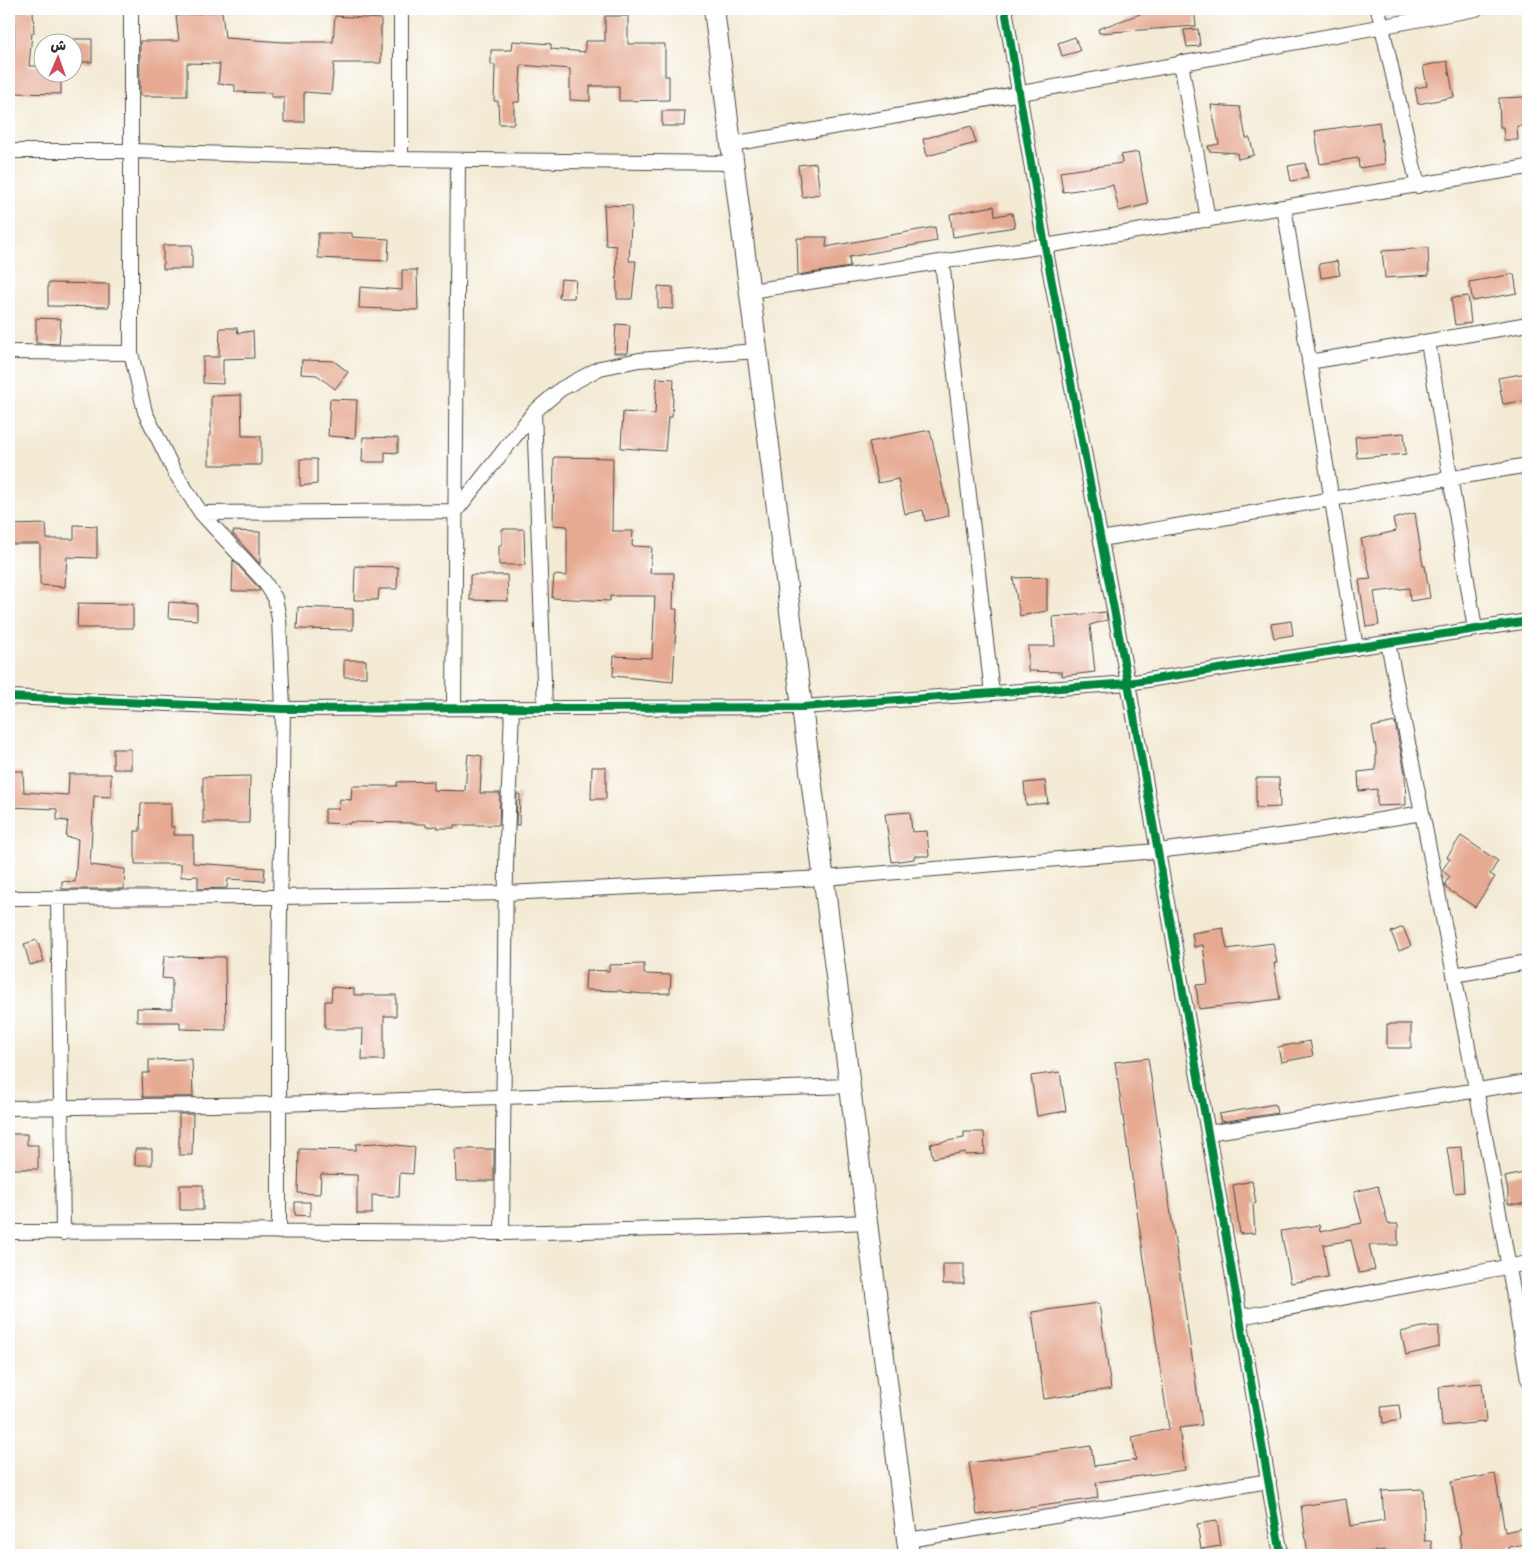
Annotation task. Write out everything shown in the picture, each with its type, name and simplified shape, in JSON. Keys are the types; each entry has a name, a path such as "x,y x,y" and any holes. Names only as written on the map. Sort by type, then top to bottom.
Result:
{"main road":[{"path":"714,9 908,1548"}],"street":[{"path":"132,9 131,353 145,412 174,471 201,512 264,581 275,598 279,619 283,709 280,897 279,1232"},
{"path":"401,9 402,159"},
{"path":"1005,9 1045,246 1128,683 1281,1555"},
{"path":"1378,9 1418,186"},
{"path":"9,151 131,151 458,160 732,154 886,118 1019,92 1476,9"},
{"path":"1181,62 1208,220"},
{"path":"454,708 458,160"},
{"path":"750,291 1045,246 1528,167"},
{"path":"1284,207 1356,648"},
{"path":"942,262 992,693"},
{"path":"1310,362 1528,324"},
{"path":"1428,342 1475,630"},
{"path":"456,511 534,412 562,389 600,368 639,360 758,351"},
{"path":"9,352 131,353"},
{"path":"534,412 545,708"},
{"path":"1101,540 1528,465"},
{"path":"201,512 456,511"},
{"path":"9,697 283,709 803,706 1128,683 1528,621"},
{"path":"1388,643 1510,1266 1528,1379"},
{"path":"502,1232 506,893 512,708"},
{"path":"9,898 280,897 506,893 824,878 1157,851 1296,834 1422,813"},
{"path":"58,898 63,1233"},
{"path":"1454,975 1528,962"},
{"path":"1208,1132 1528,1082"},
{"path":"9,1108 279,1104 850,1086"},
{"path":"9,1232 502,1232 747,1227 868,1222"},
{"path":"1240,1317 1528,1263"},
{"path":"908,1548 1269,1481"}],"building":[{"path":"1154,9 1194,9 1196,26 1099,33 1098,29"},
{"path":"33,10 34,32 32,32 29,66 32,66 32,82 61,82 61,94 13,93 13,91 9,91 9,48 14,49 14,11"},
{"path":"222,11 225,38 284,42 333,42 335,16 381,19 381,63 334,63 331,94 304,92 304,122 284,122 284,97 271,97 271,93 235,92 235,85 218,84 220,64 187,63 187,96 140,96 140,41 179,41 176,16"},
{"path":"605,16 628,16 628,44 665,44 665,76 669,76 669,100 619,101 619,86 590,86 590,101 570,100 570,69 521,65 519,102 514,102 514,124 499,124 498,101 494,101 495,65 491,65 491,50 512,50 513,41 551,44 551,49 585,52 585,41 605,41"},
{"path":"1198,29 1200,46 1187,47 1184,30"},
{"path":"1075,37 1080,51 1062,56 1058,43"},
{"path":"82,39 92,39 92,62 82,62"},
{"path":"1447,61 1454,97 1418,104 1415,88 1427,86 1423,66"},
{"path":"1525,97 1526,126 1517,126 1518,140 1504,140 1503,127 1500,127 1499,98"},
{"path":"1211,105 1240,107 1246,138 1250,138 1254,155 1238,159 1237,153 1209,151 1208,146 1219,144"},
{"path":"662,111 685,111 684,126 662,126"},
{"path":"1379,122 1385,164 1359,168 1358,158 1320,164 1315,131"},
{"path":"971,126 976,143 927,156 923,139"},
{"path":"1138,152 1148,204 1119,211 1113,185 1063,192 1060,172 1122,163 1121,155"},
{"path":"816,163 820,194 802,197 798,165"},
{"path":"1305,163 1308,178 1291,181 1288,166"},
{"path":"604,205 632,206 629,261 636,261 632,299 617,299 616,246 606,245"},
{"path":"994,206 995,216 1012,213 1015,227 953,237 950,214"},
{"path":"935,227 937,241 849,257 850,267 798,275 797,238 827,237 826,247"},
{"path":"318,233 352,233 352,237 389,239 388,261 318,258"},
{"path":"163,245 192,245 192,269 163,269"},
{"path":"1428,248 1429,275 1385,278 1382,251"},
{"path":"1337,261 1340,275 1321,278 1319,264"},
{"path":"402,270 417,270 418,310 359,308 360,287 402,290"},
{"path":"1514,274 1517,293 1473,301 1469,282"},
{"path":"561,279 576,280 574,298 559,298"},
{"path":"48,283 109,284 109,307 48,306"},
{"path":"658,286 673,287 673,309 658,308"},
{"path":"1468,296 1471,323 1455,325 1451,298"},
{"path":"36,318 61,319 59,344 36,343"},
{"path":"616,324 630,325 628,353 614,353"},
{"path":"220,328 237,328 238,333 253,331 254,358 223,359 223,384 203,383 203,357 219,357"},
{"path":"302,360 334,361 348,372 335,389 317,375 301,374"},
{"path":"1528,373 1528,400 1503,404 1498,378"},
{"path":"657,378 674,379 672,417 668,417 665,451 621,448 623,412 655,414"},
{"path":"241,395 242,436 261,436 261,465 209,465 211,396"},
{"path":"330,399 357,400 355,438 328,436"},
{"path":"930,430 949,516 925,521 923,510 905,514 898,479 878,483 869,442"},
{"path":"1404,433 1406,454 1357,458 1355,437"},
{"path":"363,437 398,438 398,453 385,452 385,462 362,462"},
{"path":"554,457 613,458 612,531 633,531 632,546 652,547 650,573 674,573 673,609 677,609 673,682 613,676 614,656 652,658 655,596 610,596 610,601 552,598 554,575 567,576 567,526 553,525"},
{"path":"300,459 317,459 317,484 300,486"},
{"path":"1415,513 1430,598 1410,601 1409,588 1374,592 1379,625 1366,627 1359,580 1371,579 1361,539 1396,531 1393,519"},
{"path":"46,524 47,539 74,539 74,525 97,526 97,558 67,557 65,587 40,585 40,544 10,544 10,525"},
{"path":"502,529 524,529 525,565 499,565 499,545 502,545"},
{"path":"233,531 260,532 260,564 233,534"},
{"path":"233,560 257,586 260,591 232,591"},
{"path":"355,566 398,567 397,589 379,589 378,600 354,600"},
{"path":"470,575 507,575 508,601 470,600"},
{"path":"1047,577 1047,611 1020,616 1013,578"},
{"path":"169,602 197,604 197,620 168,618"},
{"path":"78,603 133,604 133,628 77,628"},
{"path":"298,607 353,609 353,630 297,629"},
{"path":"1106,612 1107,620 1090,625 1095,672 1062,676 1062,672 1028,671 1028,646 1055,646 1053,617"},
{"path":"1291,621 1293,635 1274,638 1271,624"},
{"path":"344,660 366,660 366,677 344,677"},
{"path":"1395,722 1405,773 1406,805 1377,806 1377,789 1359,791 1358,772 1376,770 1376,749 1372,727"},
{"path":"113,749 131,749 131,769 113,769"},
{"path":"468,754 482,756 480,793 500,793 499,825 454,825 454,828 437,828 437,826 426,827 426,824 412,823 325,823 325,809 339,809 340,799 351,800 352,786 397,786 397,782 433,781 433,790 465,791"},
{"path":"592,767 606,767 606,799 591,799"},
{"path":"9,771 23,771 24,792 68,795 69,774 111,774 111,797 94,796 90,865 125,869 124,889 62,889 62,881 75,882 78,839 66,837 68,821 57,820 57,809 9,807"},
{"path":"250,776 249,823 203,823 203,777"},
{"path":"1256,778 1279,778 1280,807 1256,808"},
{"path":"1045,781 1048,803 1026,805 1024,783"},
{"path":"517,794 520,794 519,825 516,825"},
{"path":"141,803 171,803 171,827 174,827 174,835 193,835 193,863 265,868 264,881 228,879 227,888 198,889 198,876 181,877 181,864 135,864 135,831 140,831"},
{"path":"910,812 912,832 927,831 929,856 914,856 914,859 892,862 885,814"},
{"path":"1461,836 1498,861 1490,874 1495,877 1475,907 1446,888 1445,883 1450,877 1442,870 1450,859 1447,857"},
{"path":"1403,927 1411,946 1399,951 1391,932"},
{"path":"1223,928 1227,949 1273,943 1280,999 1199,1009 1196,985 1208,984 1203,945 1194,947 1192,933"},
{"path":"37,940 44,961 30,965 24,944"},
{"path":"164,956 225,957 226,1030 180,1029 180,1022 137,1022 137,1008 172,1009 172,979 162,978"},
{"path":"644,964 644,974 671,975 670,993 645,994 585,990 586,970 609,971 609,965"},
{"path":"332,987 354,989 354,995 396,995 396,1016 384,1016 384,1060 362,1060 363,1029 325,1029 325,1001 331,1001"},
{"path":"1387,1024 1411,1024 1411,1048 1387,1048"},
{"path":"1310,1041 1313,1056 1281,1062 1278,1047"},
{"path":"1148,1058 1202,1425 1179,1428 1185,1470 1096,1482 1098,1498 977,1515 969,1463 1091,1446 1094,1466 1136,1460 1132,1437 1169,1429 1115,1062"},
{"path":"192,1059 193,1097 143,1097 142,1073 149,1073 149,1060"},
{"path":"1060,1072 1066,1111 1037,1116 1031,1076"},
{"path":"1275,1104 1277,1113 1221,1122 1219,1114"},
{"path":"179,1114 193,1114 192,1155 179,1155"},
{"path":"964,1132 984,1132 985,1154 965,1155 965,1152 933,1158 930,1144 964,1138"},
{"path":"9,1134 27,1134 27,1145 38,1145 38,1169 9,1169"},
{"path":"378,1143 415,1147 413,1174 400,1173 399,1197 372,1195 372,1214 357,1214 357,1175 321,1174 320,1194 298,1193 299,1149 356,1150 356,1144"},
{"path":"1461,1147 1464,1192 1454,1193 1447,1148"},
{"path":"135,1149 152,1149 152,1165 135,1165"},
{"path":"455,1149 494,1149 494,1181 456,1181"},
{"path":"1524,1173 1524,1204 1508,1204 1505,1177"},
{"path":"1252,1181 1256,1203 1253,1204 1255,1233 1240,1234 1233,1185"},
{"path":"180,1185 203,1185 203,1210 180,1210"},
{"path":"1378,1186 1388,1224 1398,1224 1398,1245 1369,1245 1375,1270 1359,1273 1351,1240 1323,1245 1328,1277 1291,1283 1281,1231 1319,1225 1320,1232 1362,1223 1354,1192"},
{"path":"295,1202 310,1202 310,1216 295,1215"},
{"path":"943,1264 964,1264 964,1284 943,1284"},
{"path":"1099,1303 1111,1389 1044,1399 1032,1312"},
{"path":"1439,1326 1439,1347 1406,1355 1401,1332 1422,1327"},
{"path":"1482,1383 1486,1422 1442,1426 1439,1387"},
{"path":"1399,1405 1401,1420 1383,1423 1381,1407"},
{"path":"1495,1474 1505,1532 1522,1528 1525,1544 1508,1547 1509,1555 1462,1555 1459,1535 1461,1534 1451,1482"},
{"path":"1423,1489 1425,1541 1431,1541 1433,1555 1386,1555 1385,1550 1349,1555 1308,1555 1301,1506 1346,1499 1350,1526 1384,1520 1382,1491"},
{"path":"1217,1521 1221,1546 1201,1549 1197,1524"}],"cycle path":[{"path":"1005,9 1045,246 1128,683 1281,1555"},
{"path":"9,697 283,709 803,707 1128,683 1528,621"}]}
